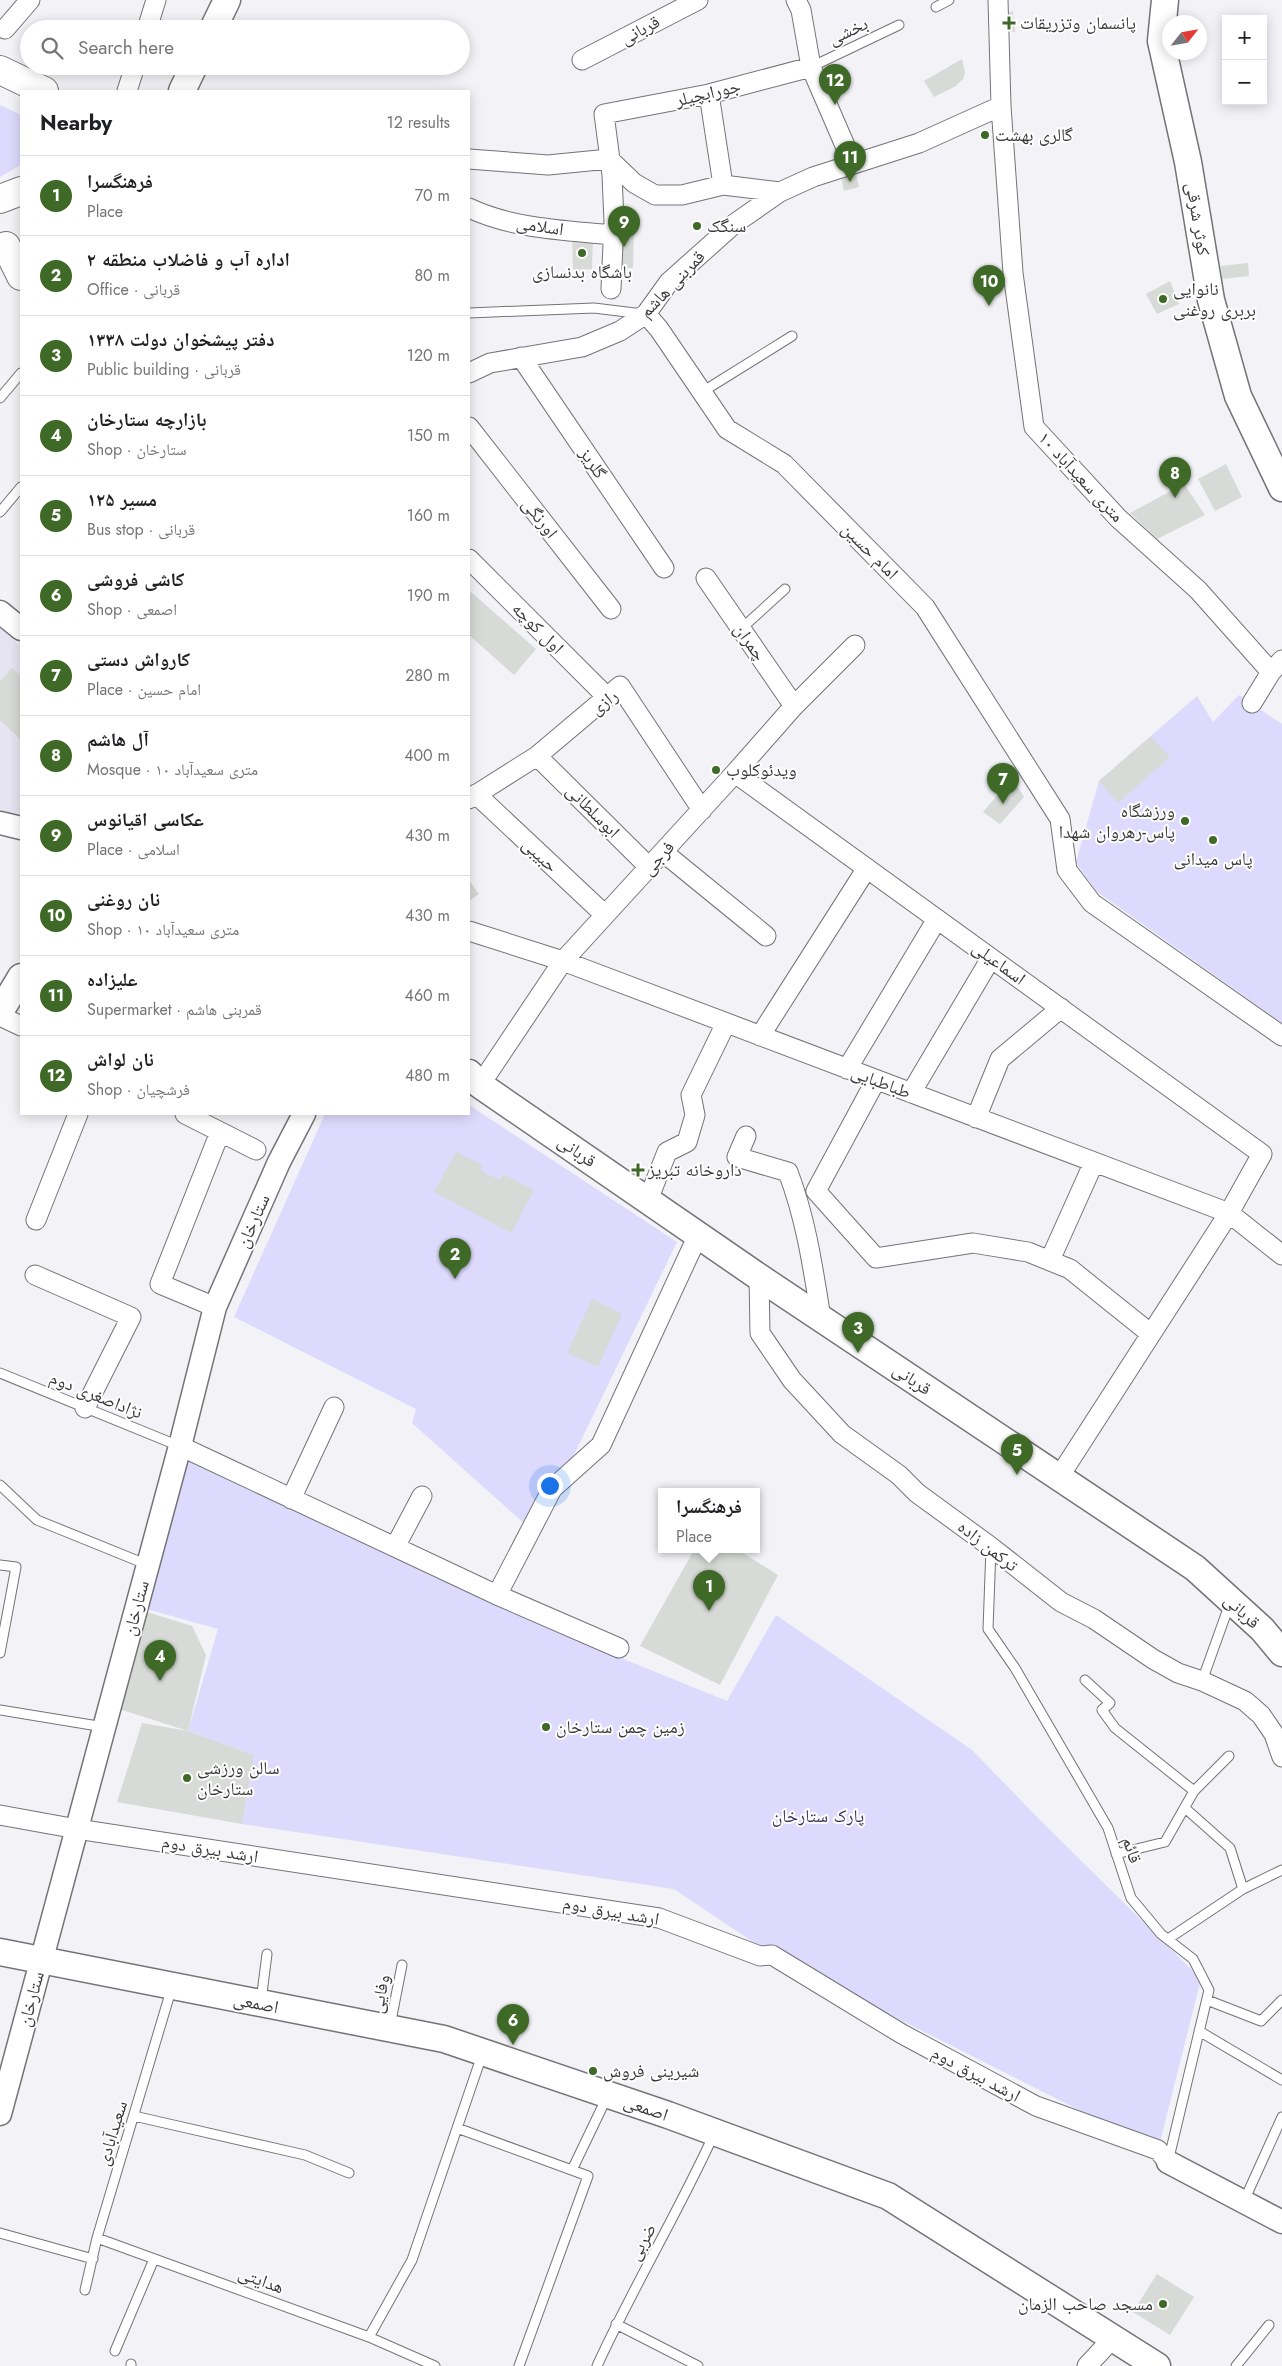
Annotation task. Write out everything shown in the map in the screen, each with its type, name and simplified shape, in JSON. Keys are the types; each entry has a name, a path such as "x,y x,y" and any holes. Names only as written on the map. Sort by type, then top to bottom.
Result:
{"main road":[{"path":"217,20 227,0"},
{"name":"کوثر شرقی","path":"1165,0 1161,41 1188,162 1211,300 1238,396 1282,488"},
{"path":"0,70 42,90"},
{"path":"182,90 190,75"},
{"path":"0,200 20,191"},
{"path":"3,247 20,274"},
{"path":"0,1012 20,979"},
{"name":"قربانی","path":"472,1080 759,1277 1195,1568 1262,1629 1282,1653"},
{"name":"اصمعی","path":"0,1952 444,2039 715,2132 888,2196 1157,2366"}],"street":[{"path":"5,29 30,0"},
{"path":"150,20 156,0"},
{"name":"قربانی","path":"582,60 698,0"},
{"path":"796,0 801,10 811,67 853,164"},
{"name":"۱۰ متری سعیدآباد","path":"998,0 1001,106 1013,273 1034,427 1118,518 1198,590 1276,666"},
{"name":"جورابچیلر","path":"609,159 604,114 709,94 811,67"},
{"path":"127,90 132,75"},
{"path":"709,94 723,185"},
{"name":"قمربنی هاشم","path":"470,373 490,363 582,347 620,331 646,314 669,282 734,224 780,192 813,177 919,143 1001,106"},
{"path":"470,159 548,165 609,159 634,183 654,195 682,195 723,185 780,192"},
{"path":"609,159 612,176 614,235 611,289"},
{"name":"اسلامی","path":"470,208 487,216 524,226 614,235"},
{"name":"امام حسین","path":"646,314 660,329 727,429 784,464 925,607 1060,820 1067,870 1092,903 1282,1036"},
{"name":"گلریز","path":"521,357 664,568"},
{"name":"اورنگی","path":"470,428 611,608"},
{"name":"اول کوچه","path":"470,560 607,697"},
{"name":"چمران","path":"706,578 794,706"},
{"path":"0,612 20,628"},
{"name":"فرجی","path":"472,1080 563,961 702,810 794,706 855,646"},
{"path":"1252,702 1276,666"},
{"name":"رازی","path":"472,796 537,756 620,686 702,810"},
{"name":"ابوسلطانی","path":"537,756 649,867"},
{"name":"اسماعیلی","path":"735,773 1262,1154 1229,1213"},
{"name":"حبیبی","path":"472,796 605,915"},
{"path":"0,823 20,828"},
{"path":"663,852 766,936"},
{"path":"760,1036 866,868"},
{"path":"847,1069 937,919"},
{"name":"طباطبایی","path":"470,931 563,961 1229,1213 1282,1255"},
{"path":"911,1093 991,958"},
{"path":"976,1118 1000,1059 1061,1008"},
{"path":"0,1016 20,1026"},
{"path":"648,1200 667,1152 687,1142 695,1115 691,1096 726,1023"},
{"path":"876,1080 816,1191 876,1258 973,1243 1028,1252 1070,1269 1151,1334"},
{"path":"36,1220 78,1115"},
{"path":"187,1115 256,1150"},
{"name":"ستارخان","path":"0,2112 180,1446 215,1307 279,1162 303,1115"},
{"path":"215,1307 160,1284 220,1132"},
{"path":"746,1136 737,1156 788,1172 799,1201 821,1318"},
{"path":"1050,1260 1094,1162"},
{"path":"1059,1477 1229,1213"},
{"path":"497,1594 552,1489 601,1445 698,1235"},
{"path":"36,1275 131,1317 85,1408"},
{"name":"ترکمن زاده","path":"759,1277 760,1333 775,1358 814,1406 842,1434 1061,1602 1094,1619 1153,1659 1178,1673 1202,1681 1245,1701 1261,1715 1274,1734 1282,1757"},
{"path":"291,1499 334,1407"},
{"path":"180,1446 497,1594 619,1648"},
{"path":"395,1547 422,1496"},
{"name":"ارشد بیرق دوم","path":"0,1815 77,1829 659,1918 760,1956 772,1955 902,2034 1036,2106 1158,2150 1168,2162"},
{"path":"1168,2162 1282,2222"},
{"path":"1087,2366 1113,2338"}],"lane":[{"path":"936,7 949,0"},
{"name":"بخشی","path":"811,67 899,25"},
{"path":"470,313 594,308 646,314"},
{"path":"702,392 792,336"},
{"path":"0,398 20,374"},
{"path":"0,512 20,488"},
{"path":"741,629 785,589"},
{"path":"799,1201 816,1191"},
{"name":"نژاداصغری دوم","path":"0,1373 180,1446"},
{"path":"0,1485 37,1520 148,1565"},
{"name":"قائم","path":"991,1547 988,1629 1015,1668 1108,1828 1131,1898 1168,1939 1193,1959 1209,1990 1168,2162"},
{"path":"0,1565 16,1567 2,1634 0,1653"},
{"path":"1202,1681 1231,1600"},
{"path":"1086,1680 1110,1703 1102,1710 1115,1728 1194,1791"},
{"path":"0,1710 104,1728"},
{"path":"1116,1854 1165,1842 1194,1791 1229,1756"},
{"path":"1185,1808 1230,1848 1243,1889"},
{"path":"1168,1939 1243,1889 1282,1870"},
{"path":"261,2004 268,1954"},
{"name":"وفایی","path":"390,2029 402,1966"},
{"name":"سعیدآبادی","path":"85,2290 98,2238 172,1986"},
{"path":"1207,2000 1262,2020 1282,2000"},
{"path":"1199,2031 1282,2080"},
{"path":"369,2337 412,2260 482,2052"},
{"path":"572,2170 608,2095"},
{"path":"134,2116 305,2155 349,2173"},
{"path":"1244,2202 1282,2117"},
{"path":"457,2128 588,2176 519,2366"},
{"name":"ضربی","path":"597,2366 616,2324 686,2195 715,2132"},
{"path":"0,2233 93,2259"},
{"name":"هدایتی","path":"98,2238 369,2337 434,2366"},
{"path":"115,2350 154,2259"},
{"path":"616,2324 698,2366"},
{"path":"1236,2366 1269,2325"},
{"path":"407,2366 412,2356"}],"shaded area":[{"path":"0,628 20,646 20,817 0,812"}],"green space":[{"path":"0,105 20,115 20,166 0,177"},
{"name":"پاس میدانی","path":"1239,695 1282,724 1282,1023 1096,891 1076,862 1099,781 1197,696 1213,722"},
{"path":"470,1106 677,1242 574,1455 528,1527 412,1423 416,1409 234,1317 325,1115 470,1115"},
{"name":"پارک ستارخان","path":"186,1460 626,1660 727,1701 776,1615 972,1750 1201,1979 1158,2150 772,1955 674,1889 242,1824 254,1755 188,1731 218,1629 146,1609"}],"building":[{"name":"پانسمان وتزریقات","path":"1013,11 1015,32 1004,32 1004,14"},
{"path":"962,59 965,73 963,79 956,86 934,97 924,81"},
{"path":"856,173 859,187 844,191 841,177"},
{"path":"616,226 634,227 633,268 615,268"},
{"name":"باشگاه بدنسازی","path":"572,237 593,238 592,269 573,270"},
{"path":"1248,263 1249,276 1222,279 1221,266"},
{"name":"نانوایی بربری روغنی","path":"1170,281 1179,304 1157,314 1146,294"},
{"path":"1226,464 1242,497 1215,511 1198,479"},
{"path":"1184,484 1205,515 1157,539 1130,513"},
{"path":"471,592 536,649 514,675 470,636"},
{"path":"12,668 20,675 20,739 0,720 0,681"},
{"path":"1151,736 1170,757 1118,803 1099,781"},
{"path":"1012,778 1024,797 1000,824 983,812"},
{"path":"470,881 479,894 470,900"},
{"path":"456,1152 483,1165 481,1171 500,1180 504,1174 534,1190 511,1233 434,1192"},
{"path":"592,1299 622,1314 598,1367 567,1353"},
{"path":"692,1553 743,1553 778,1575 720,1685 640,1646"},
{"path":"144,1611 192,1626 206,1655 188,1731 113,1707"},
{"name":"سالن ورزشی ستارخان","path":"142,1723 188,1731 254,1755 242,1824 117,1802"},
{"name":"مسجد صاحب الزمان","path":"1157,2274 1194,2297 1170,2335 1133,2312"}],"place":[{"name":"پانسمان وتزریقات","path":"1009,23"},
{"name":"نان لواش","path":"835,105"},
{"name":"گالری بهشت","path":"985,135"},
{"name":"علیزاده","path":"850,182"},
{"name":"سنگک","path":"697,226"},
{"name":"عکاسی اقیانوس","path":"624,247"},
{"name":"باشگاه بدنسازی","path":"582,253"},
{"name":"نانوایی بربری روغنی","path":"1163,299"},
{"name":"نان روغنی","path":"989,306"},
{"name":"آل هاشم","path":"1175,498"},
{"name":"ویدئوکلوب","path":"716,770"},
{"name":"کارواش دستی","path":"1003,804"},
{"name":"ورزشگاه پاس-رهروان شهدا","path":"1185,821"},
{"name":"پاس میدانی","path":"1213,840"},
{"name":"داروخانه تبریز","path":"638,1170"},
{"name":"اداره آب و فاضلاب منطقه ۲","path":"455,1279"},
{"name":"دفتر پیشخوان دولت ۱۳۳۸","path":"858,1353"},
{"name":"مسیر ۱۲۵","path":"1017,1475"},
{"name":"فرهنگسرا","path":"709,1611"},
{"name":"بازارچه ستارخان","path":"160,1681"},
{"name":"زمین چمن ستارخان","path":"546,1727"},
{"name":"سالن ورزشی ستارخان","path":"187,1778"},
{"name":"کاشی فروشی","path":"513,2045"},
{"name":"شیرینی فروش","path":"593,2071"},
{"name":"مسجد صاحب الزمان","path":"1163,2304"}]}
